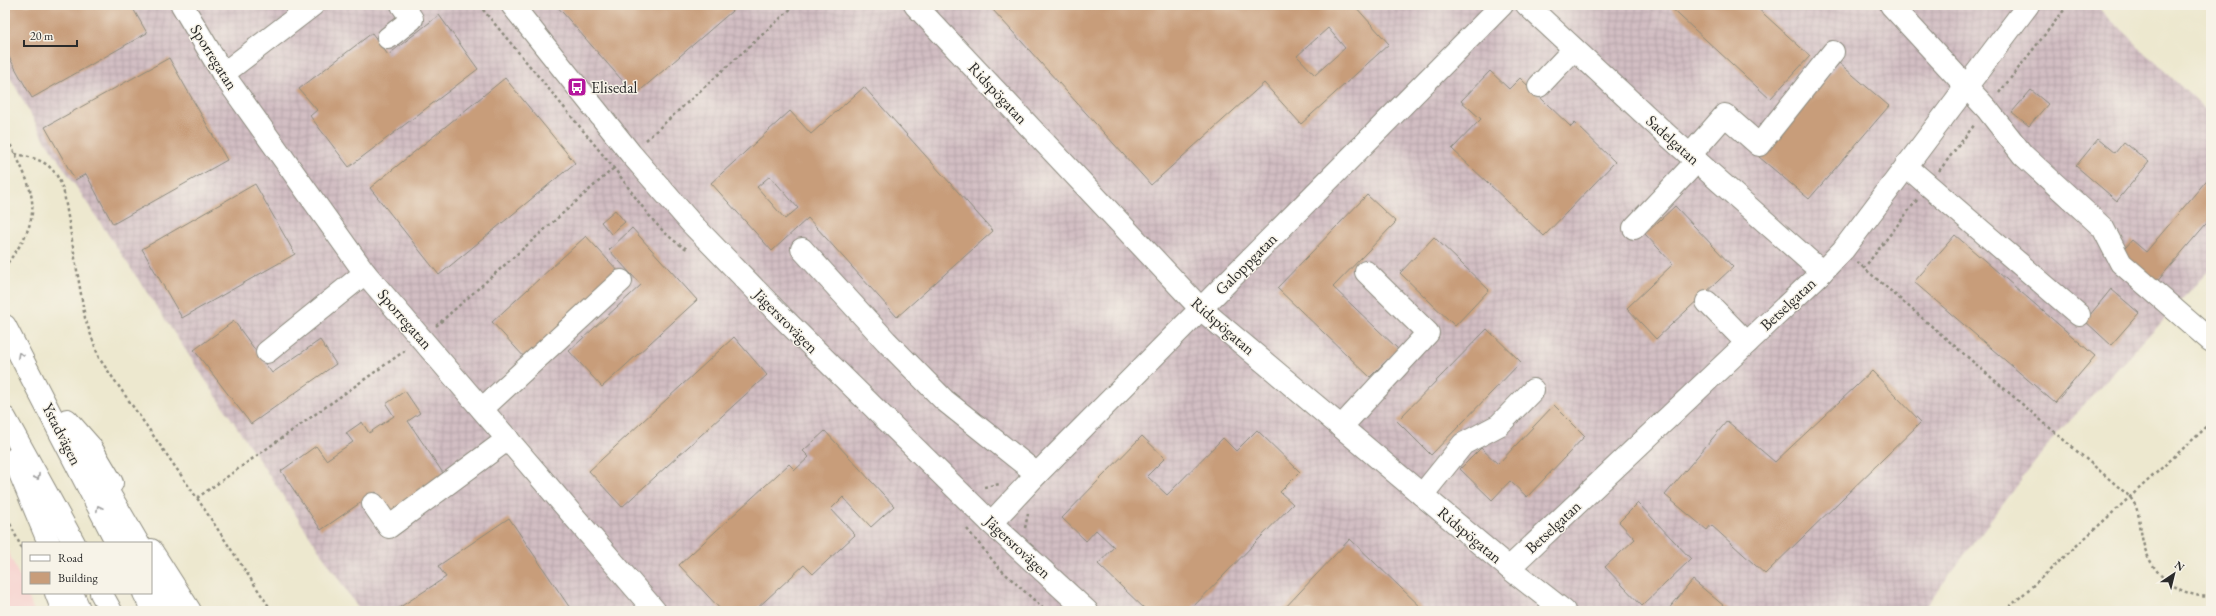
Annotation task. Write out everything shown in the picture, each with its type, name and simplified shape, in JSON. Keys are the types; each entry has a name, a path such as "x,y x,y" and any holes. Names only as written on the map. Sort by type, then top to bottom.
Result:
{"main road":[{"name":"Sporregatan","path":"182,5 223,74 365,272 655,611"},
{"path":"223,74 313,5"},
{"path":"388,38 412,19 402,5"},
{"name":"Jägersrovägen","path":"512,5 631,154 691,223 782,317 991,523 1087,611"},
{"name":"Ridspögatan","path":"915,5 1201,309 1509,568 1564,611"},
{"name":"Galoppgatan","path":"991,523 1037,474 1502,5"},
{"name":"Sadelgatan","path":"1527,5 1694,158 1822,272"},
{"path":"1891,5 1965,87 1987,109 2023,155 2104,228 2121,263 2211,341"},
{"name":"Betselgatan","path":"1509,568 1822,272 1843,250 2028,5"},
{"path":"1539,86 1574,49"},
{"path":"1634,228 1694,158 1725,115 1759,145 1833,52"},
{"path":"1906,166 2079,315"},
{"path":"802,249 886,341 944,400 1037,474"},
{"path":"267,352 365,272"},
{"path":"1341,427 1428,333 1366,272"},
{"path":"482,409 621,281"},
{"path":"1707,302 1747,343"},
{"name":"Ystadvägen","path":"5,326 36,383 116,542"},
{"path":"36,383 67,420 137,542"},
{"path":"1422,495 1462,444 1499,425 1534,390"},
{"path":"5,418 73,542"},
{"name":"Ystadvägen","path":"67,420 90,446 146,542"},
{"path":"5,435 31,502 50,542"},
{"path":"373,504 389,527 508,439"},
{"path":"31,502 31,526 38,542"},
{"path":"152,552 190,611"},
{"path":"152,568 177,611"},
{"path":"56,594 63,611"},
{"path":"72,594 80,611"},
{"path":"102,594 111,611"},
{"path":"145,594 154,611"}],"path":[{"path":"479,5 614,168 638,202 669,238 692,252"},
{"path":"614,168 795,5"},
{"path":"1935,176 2068,5"},
{"path":"5,134 28,179 32,193 32,217 18,251 5,266"},
{"path":"15,154 36,158 46,164 61,181 85,318 98,358 197,498 272,611"},
{"path":"1921,195 1864,268 2129,496 2134,502 2139,515 2143,543 2154,570 2176,589 2196,597 2211,597"},
{"path":"2005,611 2129,496 2211,423"},
{"path":"1026,534 1025,521 1031,506"},
{"path":"5,513 22,549"}],"shaded area":[{"path":"5,5 2095,5 2211,115 2211,268 2054,437 1922,611 360,611 45,140 5,68"},
{"path":"5,544 22,583 22,594 27,594 34,611 5,611"}],"building":[{"path":"5,5 131,5 147,33 32,98 5,50"},
{"path":"556,5 739,5 635,95"},
{"path":"998,5 1354,5 1389,44 1301,124 1264,83 1151,185 993,10","holes":["1328,28 1345,48 1315,75 1297,56"]},
{"path":"1668,5 1754,5 1810,56 1770,99"},
{"path":"439,15 478,69 349,167 310,116 317,110 299,89 372,33 388,55"},
{"path":"169,58 227,160 113,224 86,174 75,180 45,127"},
{"path":"1839,63 1889,106 1809,199 1759,157"},
{"path":"1490,71 1509,89 1520,78 1571,127 1575,123 1615,162 1544,236 1452,149 1481,119 1461,101"},
{"path":"505,78 575,163 439,275 370,188"},
{"path":"864,87 993,231 897,317 808,218 772,251 711,183 790,111 811,134","holes":["770,176 798,208 785,219 757,187"]},
{"path":"2031,90 2048,104 2029,126 2012,112"},
{"path":"2098,139 2115,153 2124,142 2149,162 2117,201 2076,166"},
{"path":"2211,175 2211,218 2155,284 2120,254 2132,240 2146,252"},
{"path":"255,184 295,254 182,318 142,249"},
{"path":"1367,195 1396,222 1333,287 1398,349 1370,377 1277,288"},
{"path":"1675,206 1733,267 1656,339 1627,308 1673,264 1645,234"},
{"path":"615,210 625,222 611,234 601,222"},
{"path":"632,228 697,300 602,387 569,351 641,285 609,250"},
{"path":"1955,235 2095,356 2055,403 1914,282"},
{"path":"586,236 620,273 526,359 492,322"},
{"path":"1434,237 1489,290 1455,326 1400,273"},
{"path":"2111,289 2139,313 2111,345 2085,321"},
{"path":"234,321 272,373 320,340 336,364 251,424 194,350"},
{"path":"1487,329 1521,362 1431,455 1397,421"},
{"path":"734,337 767,375 622,507 589,471"},
{"path":"1872,371 1921,422 1765,574 1711,525 1707,530 1665,495 1727,421 1775,462"},
{"path":"405,391 420,413 408,421 445,476 390,514 376,492 321,530 281,471 316,446 326,460 353,442 346,433 362,422 369,433 394,416 386,404"},
{"path":"1554,405 1585,436 1527,497 1510,481 1492,500 1460,469 1481,448 1498,464"},
{"path":"1257,430 1300,472 1280,492 1293,504 1189,611 1147,611 1098,564 1114,547 1096,530 1086,541 1062,518 1142,436 1165,458 1147,476 1167,495 1223,438 1236,451"},
{"path":"825,431 894,506 871,527 843,497 831,509 855,535 813,574 804,565 754,611 722,611 679,565 789,464 795,470 809,457 803,451"},
{"path":"1638,503 1691,559 1642,606 1605,567 1635,539 1619,522"},
{"path":"509,518 572,611 394,611 446,577 438,566"},
{"path":"1350,539 1425,611 1282,611"},
{"path":"1693,580 1730,611 1667,611"}],"place":[{"name":"Elisedal","path":"577,87"}]}
